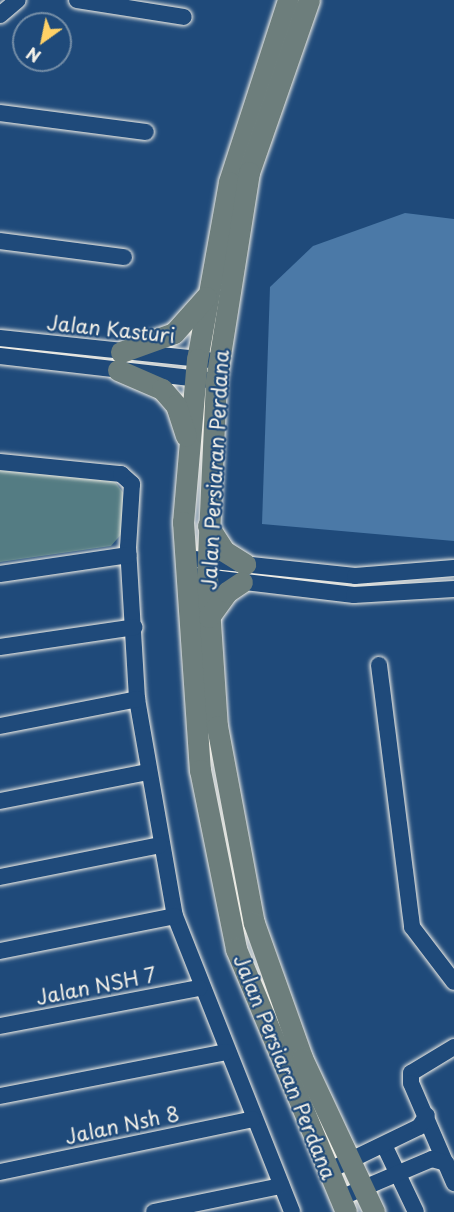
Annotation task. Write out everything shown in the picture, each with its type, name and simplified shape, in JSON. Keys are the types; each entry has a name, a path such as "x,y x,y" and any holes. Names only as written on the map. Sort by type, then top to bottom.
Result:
{"main road":[{"name":"Jalan Persiaran Perdana","path":"288,0 229,182 195,369 188,441 196,567 200,770 236,950 343,1205"},
{"name":"Jalan Persiaran Perdana","path":"309,0 249,172 217,371 208,525 196,567 209,617 217,726 254,923 302,1058 374,1212"},
{"path":"188,441 176,405 162,389 120,361 174,333 209,293"},
{"path":"208,525 224,551 244,573 226,592 209,617"}],"street":[{"path":"0,15 18,0"},
{"path":"77,0 184,17"},
{"path":"0,113 146,132"},
{"path":"0,241 124,257"},
{"name":"Jalan Kasturi","path":"0,338 120,361"},
{"name":"Jalan Kasturi","path":"0,356 120,361 217,371"},
{"path":"0,462 127,477 137,699 160,845 175,916 199,988 292,1212"},
{"path":"0,574 129,555"},
{"path":"196,567 244,573 354,595 454,589"},
{"path":"244,573 355,576 454,568"},
{"path":"0,647 135,627"},
{"path":"379,665 412,927 454,982"},
{"path":"0,726 137,699"},
{"path":"0,801 148,772"},
{"path":"0,877 160,845"},
{"path":"0,951 175,916"},
{"name":"Jalan NSH 7","path":"0,1026 199,988"},
{"path":"454,1047 411,1073 454,1183"},
{"path":"0,1096 226,1052"},
{"path":"328,1171 418,1127 427,1114"},
{"name":"Jalan Nsh 8","path":"0,1172 253,1119"},
{"path":"384,1145 416,1212"},
{"path":"343,1205 363,1188 432,1159 446,1162"},
{"path":"154,1212 280,1186"}],"green space":[{"path":"0,468 113,479 125,495 124,531 111,546 0,562"}],"water":[{"path":"405,213 454,219 454,541 262,524 270,287 313,246"}]}
